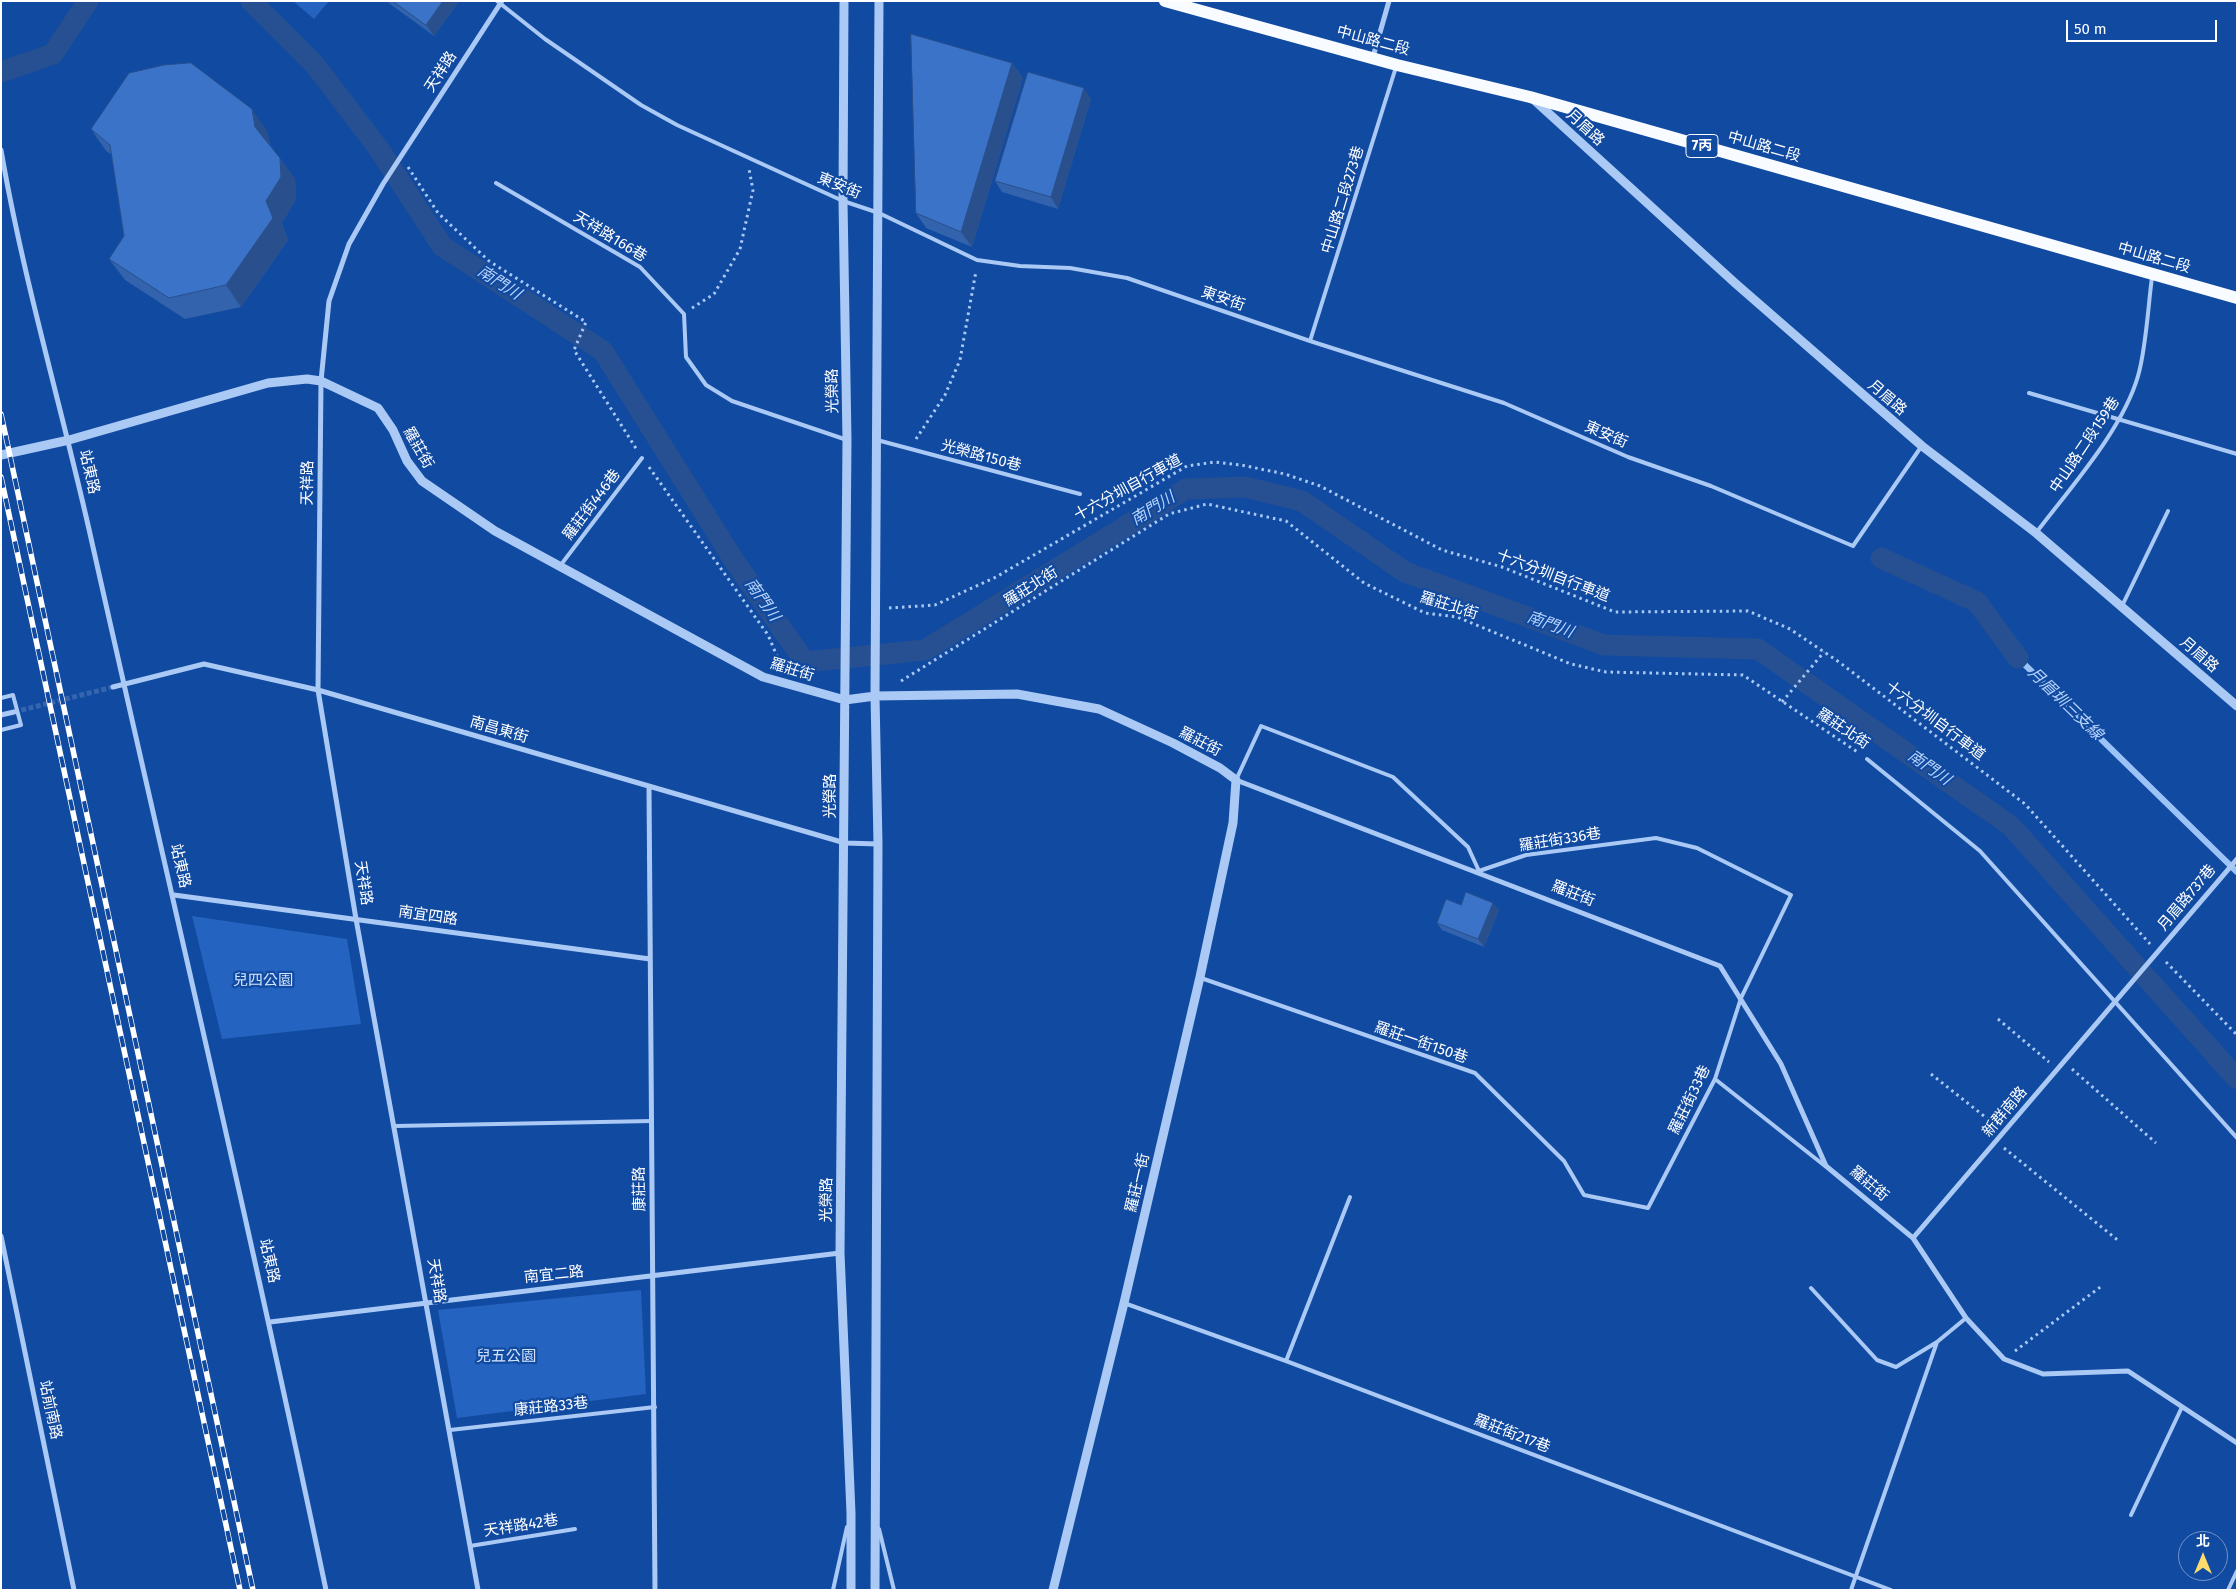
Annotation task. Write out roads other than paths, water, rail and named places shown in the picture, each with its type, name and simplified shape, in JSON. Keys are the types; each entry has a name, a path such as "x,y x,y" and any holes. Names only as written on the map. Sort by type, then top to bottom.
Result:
{"main road":[{"name":"中山路二段","path":"1165,1 1397,65 1530,97 2237,298"}],"street":[{"name":"光榮路","path":"844,1 843,201 848,440 840,1254 851,1513 851,1590"},
{"path":"875,1590 878,844 875,696 879,1"},
{"path":"1373,58 1389,1"},
{"name":"天祥路","path":"478,1590 427,1301 356,919 318,690 321,381 329,301 349,244 383,184 500,2"},
{"name":"月眉路","path":"1530,97 1735,283 1922,446 2036,533 2237,706"},
{"name":"站東路","path":"1,150 12,217 69,440 174,896 270,1322 326,1590"},
{"name":"羅莊街","path":"1,454 69,440 268,383 307,379 321,381 378,408 393,430 408,461 422,480 495,531 763,677 845,700 875,696 1017,694 1099,709 1181,747 1220,768 1236,780 1479,871 1720,966 1781,1064 1826,1166 1913,1238 1966,1318 2004,1359 2043,1374 2128,1371 2237,1443"},
{"name":"南昌東街","path":"113,687 204,664 318,690 845,843 878,844"},
{"path":"1,715 14,712"},
{"name":"羅莊一街","path":"1053,1590 1124,1303 1200,977 1233,822 1236,780"},
{"name":"康莊路","path":"649,787 655,1590"},
{"name":"月眉路737巷","path":"2150,961 2237,859"},
{"name":"南宜四路","path":"174,896 650,959"},
{"name":"新群南路","path":"1913,1238 2150,961"},
{"name":"站前南路","path":"1,1236 74,1590"},
{"name":"南宜二路","path":"270,1322 427,1301 654,1277 840,1254"}],"lane":[{"name":"東安街","path":"500,2 545,39 641,105 747,157 843,201 879,212 977,260 1020,266 1070,268 1127,278 1310,341 1504,403 1628,457 1710,486 1853,546 1922,446"},
{"name":"中山路二段273巷","path":"1310,341 1397,65"},
{"name":"天祥路166巷","path":"496,183 640,267 684,314 686,357 706,385 732,401 848,440"},
{"name":"中山路二段159巷","path":"2036,533 2106,440 2129,401 2139,375 2152,274"},
{"path":"2030,393 2237,454"},
{"name":"光榮路150巷","path":"877,440 1080,494"},
{"name":"羅莊街446巷","path":"560,566 642,458"},
{"path":"2122,606 2168,511"},
{"path":"1,698 13,695 21,725 1,730"},
{"path":"1236,780 1261,726 1394,777 1468,847 1479,871"},
{"name":"羅莊北街","path":"1867,759 1980,851 2115,1002"},
{"name":"羅莊街336巷","path":"1479,871 1526,855 1656,838 1697,848 1791,895 1741,998"},
{"name":"羅莊一街150巷","path":"1200,977 1475,1074 1564,1161 1584,1195 1648,1208"},
{"name":"羅莊街33巷","path":"1648,1208 1715,1080 1741,998"},
{"path":"2115,1002 2237,1138"},
{"path":"1715,1080 1826,1166"},
{"path":"395,1126 652,1121"},
{"path":"1286,1361 1350,1197"},
{"path":"1810,1288 1878,1360 1896,1367 1937,1342 1966,1318"},
{"name":"羅莊街217巷","path":"1124,1303 1286,1361 1891,1590"},
{"path":"1851,1590 1937,1342"},
{"name":"康莊路33巷","path":"450,1430 654,1407"},
{"path":"2131,1516 2182,1407"},
{"path":"833,1590 851,1513"},
{"path":"875,1516 894,1590"},
{"name":"天祥路42巷","path":"470,1546 575,1528"},
{"path":"2228,1590 2237,1571"}],"waterway":[{"name":"南門川","path":"1,72 53,54 88,1"},
{"name":"南門川","path":"251,1 315,65 379,149 442,246 603,351 735,562 805,662 925,650 1186,489 1245,487 1302,501 1405,572 1604,645 1758,649 2011,826 2237,1079"},
{"name":"月眉圳三支線","path":"1881,558 1977,602 2018,658"},
{"name":"月眉圳三支線","path":"2018,658 2237,872"}],"tunnel":[{"path":"14,712 113,687"}],"railway":[{"path":"1,414 253,1590"},
{"path":"1,477 240,1590"}],"park label":[{"name":"兒四公園","path":"263,981"},
{"name":"兒五公園","path":"506,1357"}]}
